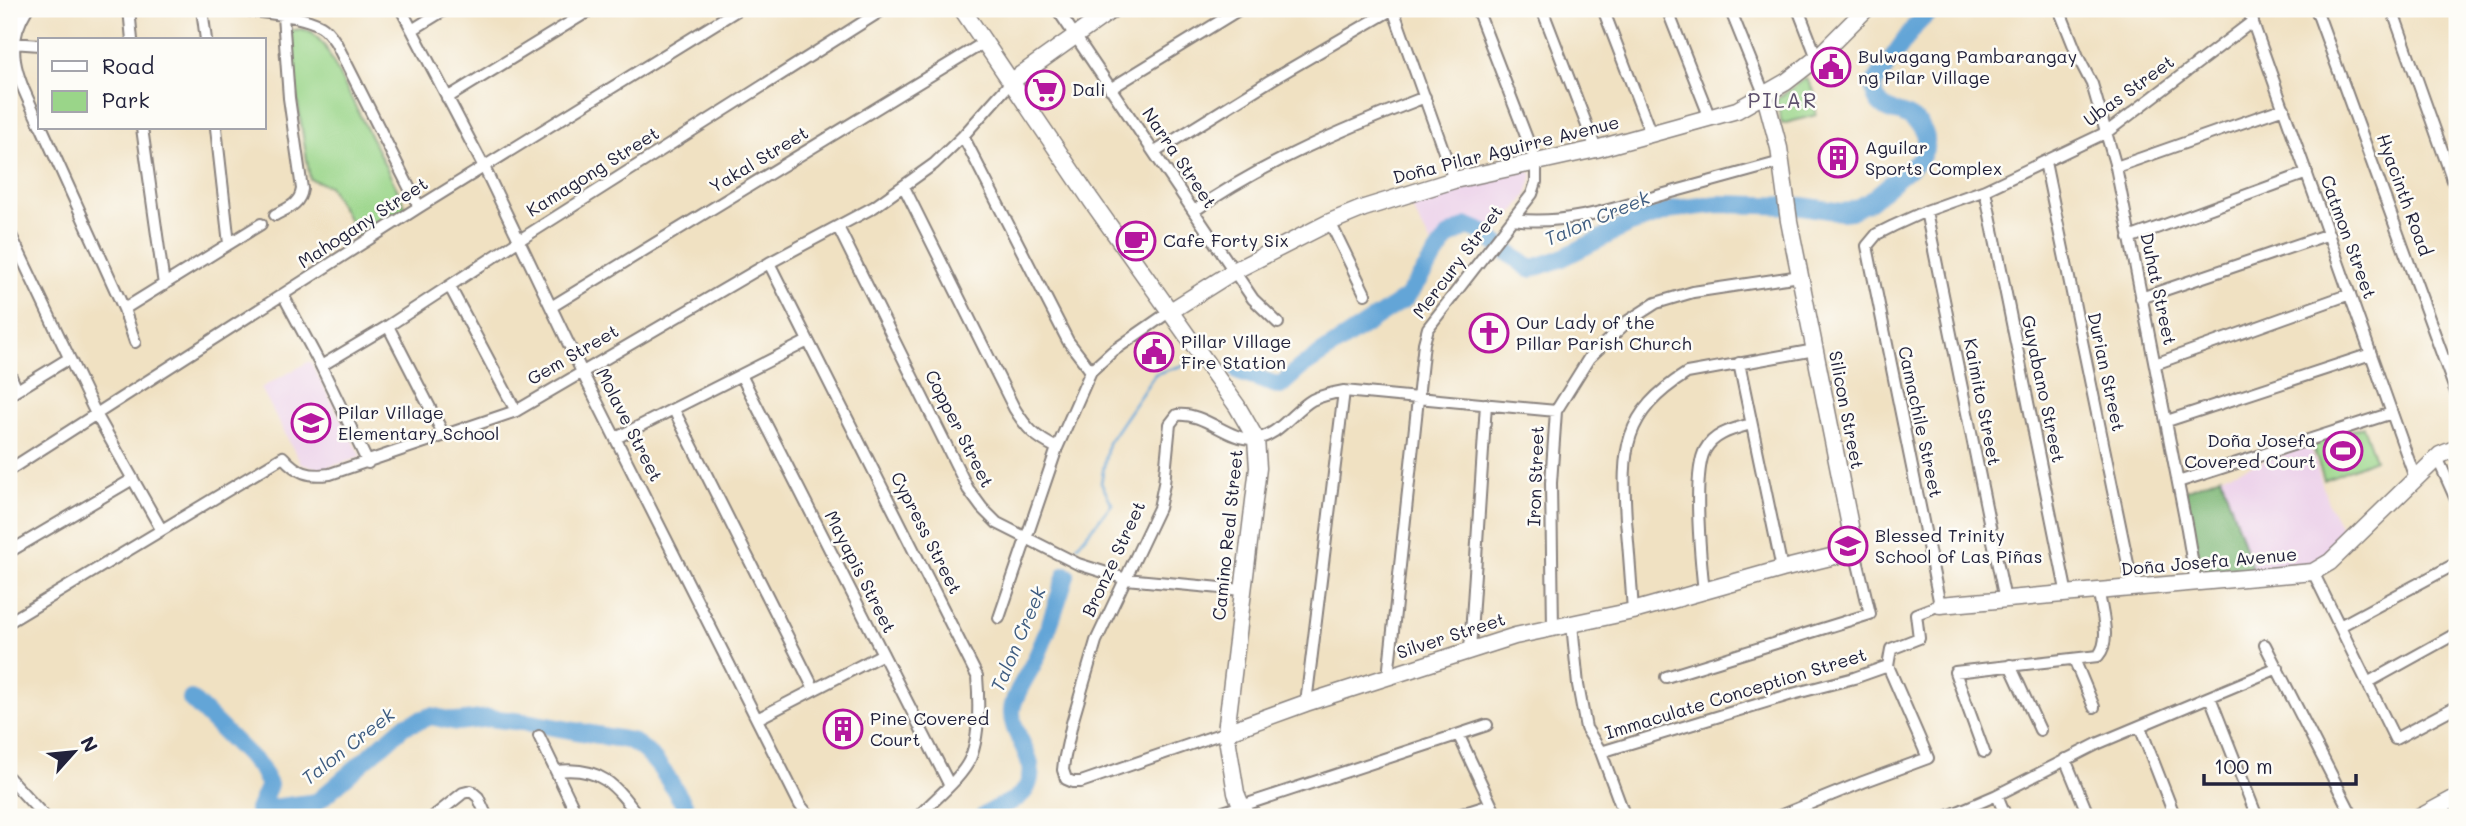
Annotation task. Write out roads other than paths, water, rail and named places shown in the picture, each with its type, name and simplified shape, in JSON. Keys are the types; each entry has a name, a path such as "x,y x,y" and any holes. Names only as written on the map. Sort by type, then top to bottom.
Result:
{"street":[{"path":"27,9 12,43 15,68 38,120"},
{"path":"129,9 132,38"},
{"path":"202,9 205,38"},
{"name":"Molave Street","path":"401,9 484,167 582,372 800,805 810,817"},
{"path":"412,30 446,9"},
{"path":"447,98 592,9"},
{"name":"Mahogany Street","path":"9,470 419,208 739,9"},
{"name":"Kamagong Street","path":"321,366 884,9"},
{"name":"Camino Real Street","path":"962,9 1091,200 1237,406 1256,439 1258,468 1226,732 1228,754 1244,812"},
{"name":"Narra Street","path":"1057,9 1253,299 1278,323"},
{"name":"Gem Street","path":"9,622 283,457 293,469 306,475 317,476 368,463 516,411 769,263 838,228 904,187 934,164 963,136 1012,81 1113,9"},
{"path":"1110,89 1240,9"},
{"path":"1155,152 1393,9 1454,180"},
{"path":"1477,9 1536,162"},
{"path":"1542,9 1596,149"},
{"path":"1603,9 1651,134"},
{"path":"1667,9 1710,118"},
{"name":"Silicon Street","path":"1666,677 1870,614 1800,276 1774,126 1765,96 1730,9"},
{"path":"1798,9 1817,58"},
{"name":"Duhat Street","path":"2059,9 2091,84 2116,167 2167,421 2196,583"},
{"name":"Catmon Street","path":"2249,9 2415,478"},
{"name":"Hyacinth Road","path":"2316,9 2453,364 2457,394"},
{"path":"2392,9 2457,192"},
{"path":"248,10 320,26 337,43 419,208"},
{"name":"Doña Pilar Aguirre Avenue","path":"999,618 1057,448 1091,371 1112,351 1234,271 1330,222 1394,197 1454,180 1596,149 1737,110 1765,96 1817,58 1863,10"},
{"path":"275,215 295,205 302,189 289,98 283,16"},
{"name":"Ubas Street","path":"1867,246 1877,234 1926,211 1985,191 2107,132 2253,21"},
{"name":"Yakal Street","path":"551,307 985,42"},
{"path":"12,43 38,45"},
{"path":"1194,211 1278,162 1335,134 1425,97"},
{"path":"2116,167 2284,108"},
{"path":"42,130 124,309 135,342"},
{"path":"142,130 164,285"},
{"path":"216,130 229,244"},
{"path":"963,136 1068,341 1091,371"},
{"name":"Mercury Street","path":"1388,677 1428,328 1532,194 1536,182 1536,162"},
{"path":"1513,219 1535,222 1557,220 1625,206 1781,162"},
{"name":"Durian Street","path":"2045,162 2133,588"},
{"path":"2129,238 2307,173"},
{"path":"904,187 1014,408 1025,426 1037,438 1057,448"},
{"name":"Guyabano Street","path":"1985,191 2067,595"},
{"name":"Kaimito Street","path":"1926,211 2005,600"},
{"path":"1330,222 1365,294"},
{"path":"124,309 261,223"},
{"name":"Copper Street","path":"838,228 968,489 998,523 1078,564 1126,579 1242,590"},
{"path":"9,231 96,414 161,529"},
{"path":"2141,298 2329,234"},
{"name":"Camachile Street","path":"1867,246 1940,605"},
{"name":"Cypress Street","path":"769,263 977,676 978,691 969,760 918,817"},
{"name":"Iron Street","path":"1553,628 1550,483 1556,411 1589,358 1628,321 1656,303 1693,292 1800,276"},
{"path":"450,286 516,411"},
{"path":"2155,364 2350,294"},
{"path":"283,295 368,463"},
{"path":"388,326 444,435"},
{"path":"616,438 808,341"},
{"path":"1633,611 1623,473 1626,448 1635,423 1650,403 1670,384 1687,373 1815,350"},
{"path":"2167,421 2371,354"},
{"path":"9,372 13,392 68,359"},
{"path":"1739,363 1782,569"},
{"name":"Mayapis Street","path":"741,375 949,784"},
{"path":"1306,703 1343,391"},
{"path":"1256,439 1276,430 1313,400 1343,391 1556,411"},
{"path":"1469,650 1486,404"},
{"path":"674,410 814,689"},
{"path":"2178,482 2392,413"},
{"name":"Bronze Street","path":"1066,779 1062,770 1096,641 1159,508 1170,424 1177,415 1187,414 1240,436 1256,439"},
{"path":"1704,592 1699,483 1704,451 1724,432 1751,425"},
{"name":"Doña Josefa Avenue","path":"1888,666 1888,655 1892,649 1920,638 1916,616 1918,613 1940,605 2313,572 2330,562 2437,457 2457,448"},
{"path":"2437,457 2457,502"},
{"path":"9,552 133,479"},
{"name":"Silver Street","path":"1066,779 1081,782 1306,703 1515,636 1633,611 1855,551"},
{"path":"2340,626 2457,563"},
{"path":"2313,572 2395,739 2457,706"},
{"path":"1984,752 1955,672 2098,656 2103,650 2105,640 2099,592"},
{"name":"Immaculate Conception Street","path":"1572,624 1584,718 1590,736 1601,752 1888,666"},
{"path":"2367,682 2457,633"},
{"path":"2265,645 2353,817"},
{"path":"757,719 883,654"},
{"path":"2074,659 2094,707"},
{"path":"2010,665 2040,730"},
{"path":"1777,817 1928,758 1888,666"},
{"path":"1946,817 1997,795 2065,759 2278,668"},
{"path":"2210,697 2257,817"},
{"path":"1208,817 1244,812 1487,725"},
{"path":"2140,727 2175,817"},
{"path":"539,736 578,817"},
{"path":"1459,736 1497,817"},
{"path":"1601,752 1625,817"},
{"path":"2065,759 2090,817"},
{"path":"557,771 575,769 605,779 618,788 639,817"},
{"path":"9,778 45,817"},
{"path":"433,817 463,793 471,791 478,797 488,817"},
{"path":"1997,795 2006,817"},
{"path":"2427,816 2457,797"},
{"path":"1452,817 1490,805"}],"waterway":[{"name":"Talon Creek","path":"1239,372 1280,386 1300,368 1406,298 1448,237 1468,226 1480,231 1530,269 1560,259 1628,225 1675,209 1719,204 1802,206 1851,211 1870,201 1920,159 1924,152 1926,138 1921,127 1903,114 1881,105 1875,96 1873,85 1915,26 1932,9"},
{"name":"Talon Creek","path":"1077,546 1112,504 1101,483 1108,443 1155,374 1187,364"},
{"name":"Talon Creek","path":"983,817 1013,801 1027,787 1030,766 1015,730 1012,710 1045,636 1066,575"},
{"name":"Talon Creek","path":"191,699 260,767 269,785 258,810 317,802 404,726 431,716 457,722 489,718 531,723 631,741 658,765 692,817"}],"place":[{"name":"Bulwagang Pambarangay ng Pilar Village","path":"1831,67"},
{"name":"Dali","path":"1045,90"},
{"name":"Aguilar Sports Complex","path":"1838,158"},
{"name":"Cafe Forty Six","path":"1136,241"},
{"name":"Our Lady of the Pillar Parish Church","path":"1489,333"},
{"name":"Pillar Village Fire Station","path":"1154,352"},
{"name":"Pilar Village Elementary School","path":"311,423"},
{"name":"Doña Josefa Covered Court","path":"2343,451"},
{"name":"Blessed Trinity School of Las Piñas","path":"1848,546"},
{"name":"Pine Covered Court","path":"843,729"}],"district":[{"name":"PILAR","path":"1783,101"}]}
